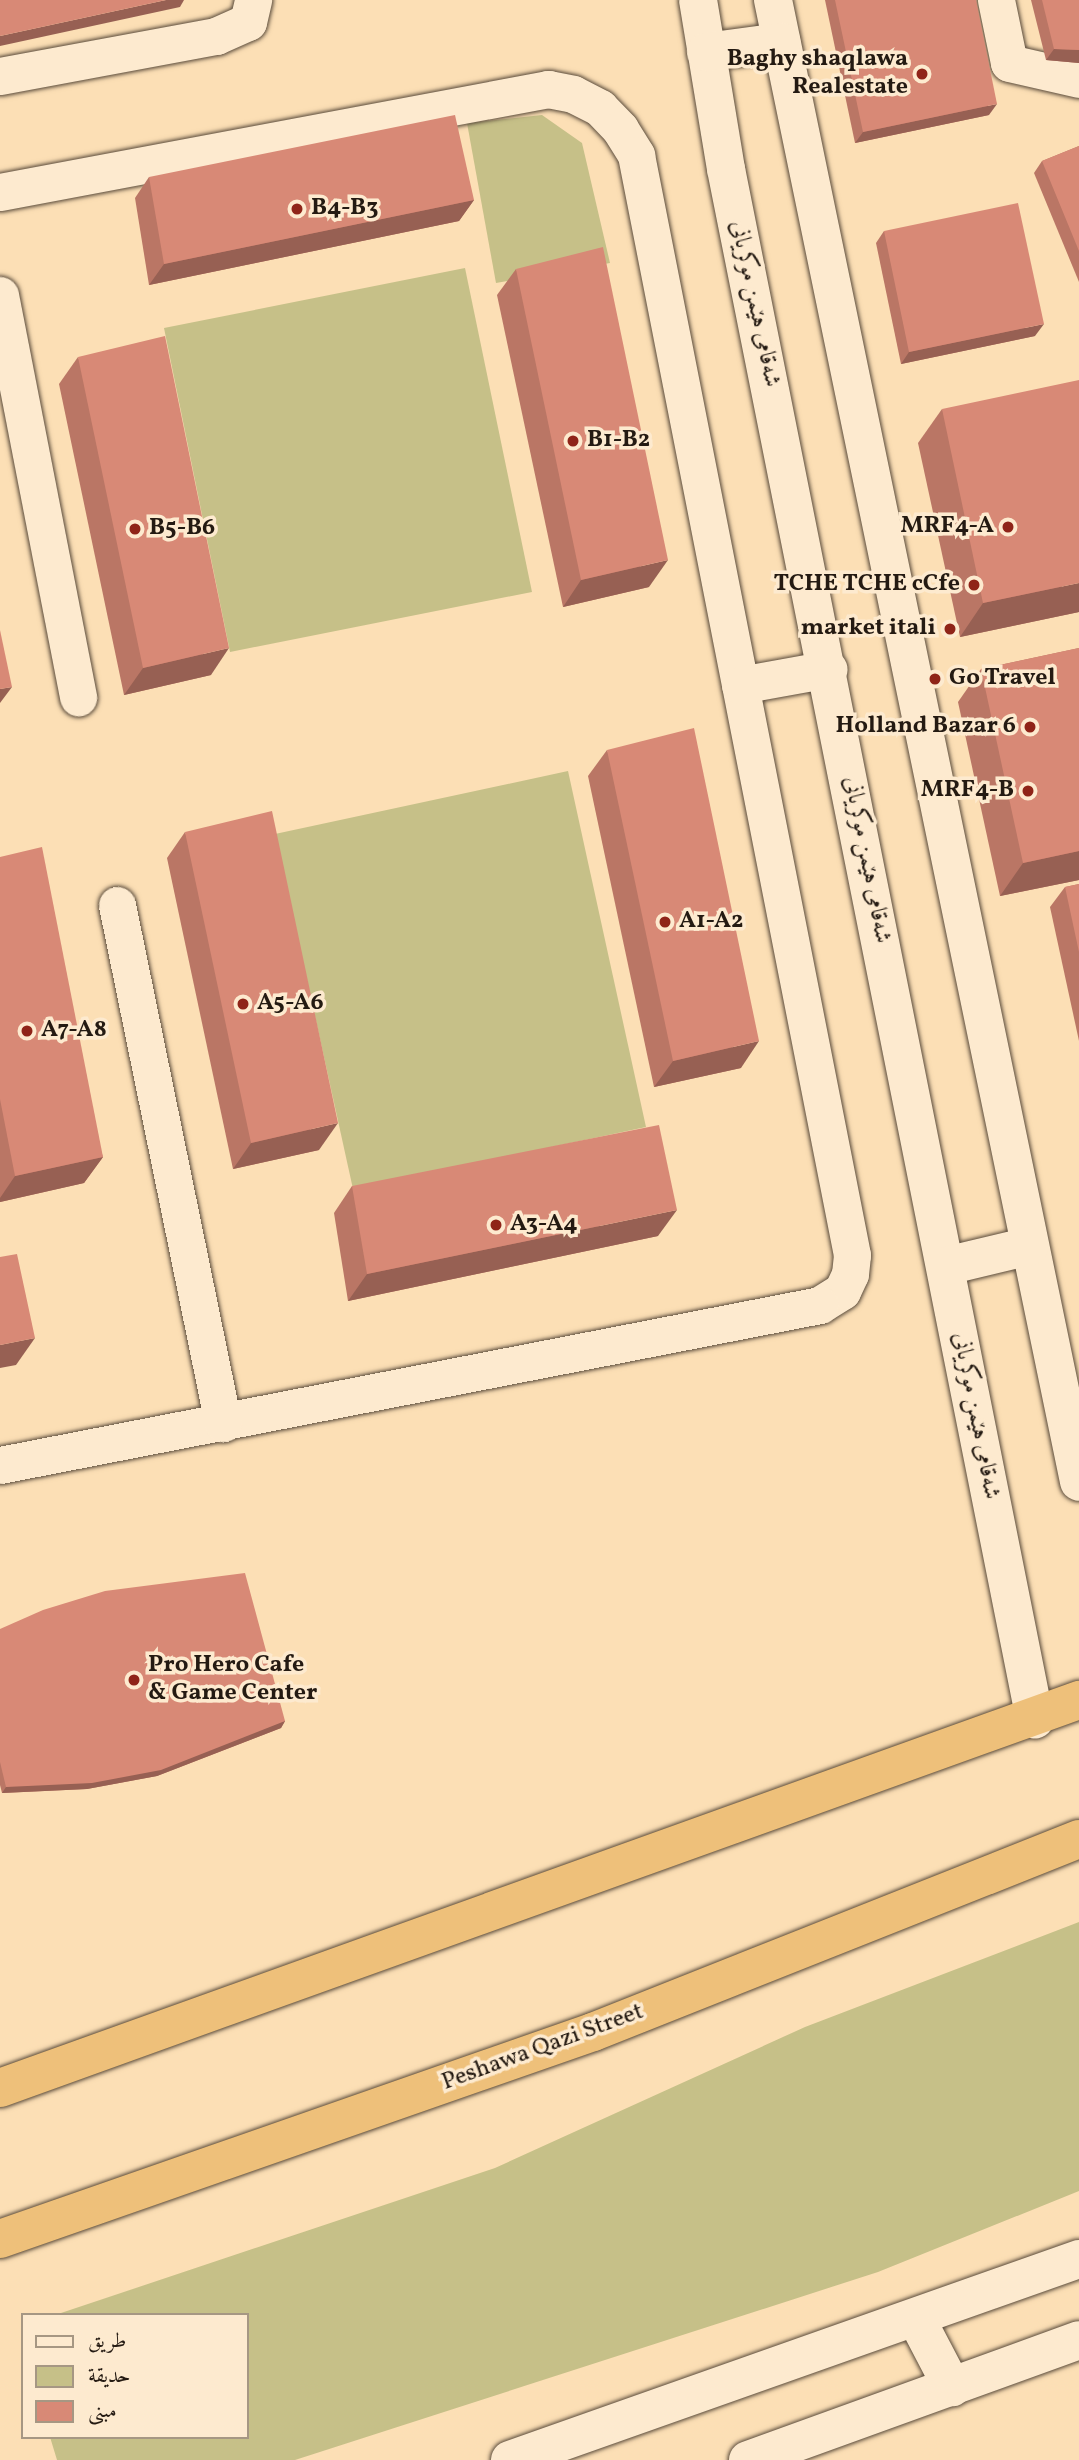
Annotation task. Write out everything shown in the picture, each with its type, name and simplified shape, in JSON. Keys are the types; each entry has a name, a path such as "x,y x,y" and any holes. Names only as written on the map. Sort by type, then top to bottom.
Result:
{"highway":[{"path":"0,2088 1035,1719 1079,1700"},
{"name":"Peshawa Qazi Street","path":"0,2239 593,2032 1079,1839"}],"street":[{"path":"0,76 216,36 248,22 253,0"},
{"name":"شەقامی هێمن موکریانی","path":"698,0 728,182 829,669 1035,1719"},
{"path":"773,0 1079,1482"},
{"path":"996,0 1009,63 1079,79"},
{"path":"706,52 781,42"},
{"path":"0,191 548,89 573,94 600,108 636,155 852,1255 850,1274 842,1290 820,1305 0,1465"},
{"path":"0,295 78,698"},
{"path":"740,685 829,669"},
{"path":"117,905 223,1423"},
{"path":"946,1266 1030,1245"},
{"path":"510,2460 917,2320 1079,2259"},
{"path":"917,2320 952,2387"},
{"path":"748,2460 1079,2340"}],"green space":[{"path":"542,115 582,143 610,263 496,283 467,123"},
{"path":"465,268 532,592 230,652 164,328"},
{"path":"568,771 646,1127 353,1189 275,834"},
{"path":"1079,1922 1079,2191 878,2272 295,2460 57,2460 51,2439 248,2439 248,2313 61,2313 495,2168 805,2027"}],"building":[{"path":"0,0 166,0 0,36"},
{"path":"835,0 976,0 997,104 863,132"},
{"path":"1042,0 1079,0 1079,50 1054,49"},
{"name":"B4-B3","path":"455,115 474,200 164,264 149,177"},
{"path":"1079,146 1079,251 1042,161"},
{"path":"1018,203 1044,324 909,352 884,231"},
{"name":"B1-B2","path":"603,247 668,560 581,580 516,269"},
{"name":"B5-B6","path":"165,336 229,648 143,668 78,357"},
{"name":"MRF4-A","path":"1079,380 1079,583 983,603 942,409"},
{"path":"0,630 12,687 0,689"},
{"name":"MRF4-B","path":"1079,648 1079,851 1023,863 981,669"},
{"name":"A1-A2","path":"694,728 759,1041 673,1061 607,750"},
{"name":"A5-A6","path":"272,811 338,1123 251,1143 185,832"},
{"name":"A7-A8","path":"42,847 103,1157 15,1176 0,1099 0,857"},
{"path":"1079,884 1079,952 1065,887"},
{"name":"A3-A4","path":"659,1125 677,1210 367,1274 352,1186"},
{"path":"17,1254 35,1338 0,1345 0,1257"},
{"name":"Pro Hero Cafe & Game Center","path":"245,1573 285,1721 161,1770 92,1783 6,1787 0,1762 0,1629 43,1610 105,1591"}],"place":[{"name":"Baghy shaqlawa Realestate","path":"922,74"},
{"name":"B4-B3","path":"297,209"},
{"name":"B1-B2","path":"573,441"},
{"name":"MRF4-A","path":"1008,527"},
{"name":"B5-B6","path":"135,529"},
{"name":"TCHE TCHE cCfe","path":"974,585"},
{"name":"market itali","path":"950,629"},
{"name":"Go Travel","path":"935,679"},
{"name":"Holland Bazar 6","path":"1030,727"},
{"name":"MRF4-B","path":"1028,791"},
{"name":"A1-A2","path":"665,922"},
{"name":"A5-A6","path":"243,1004"},
{"name":"A7-A8","path":"27,1031"},
{"name":"A3-A4","path":"496,1225"},
{"name":"Pro Hero Cafe & Game Center","path":"134,1680"}]}
